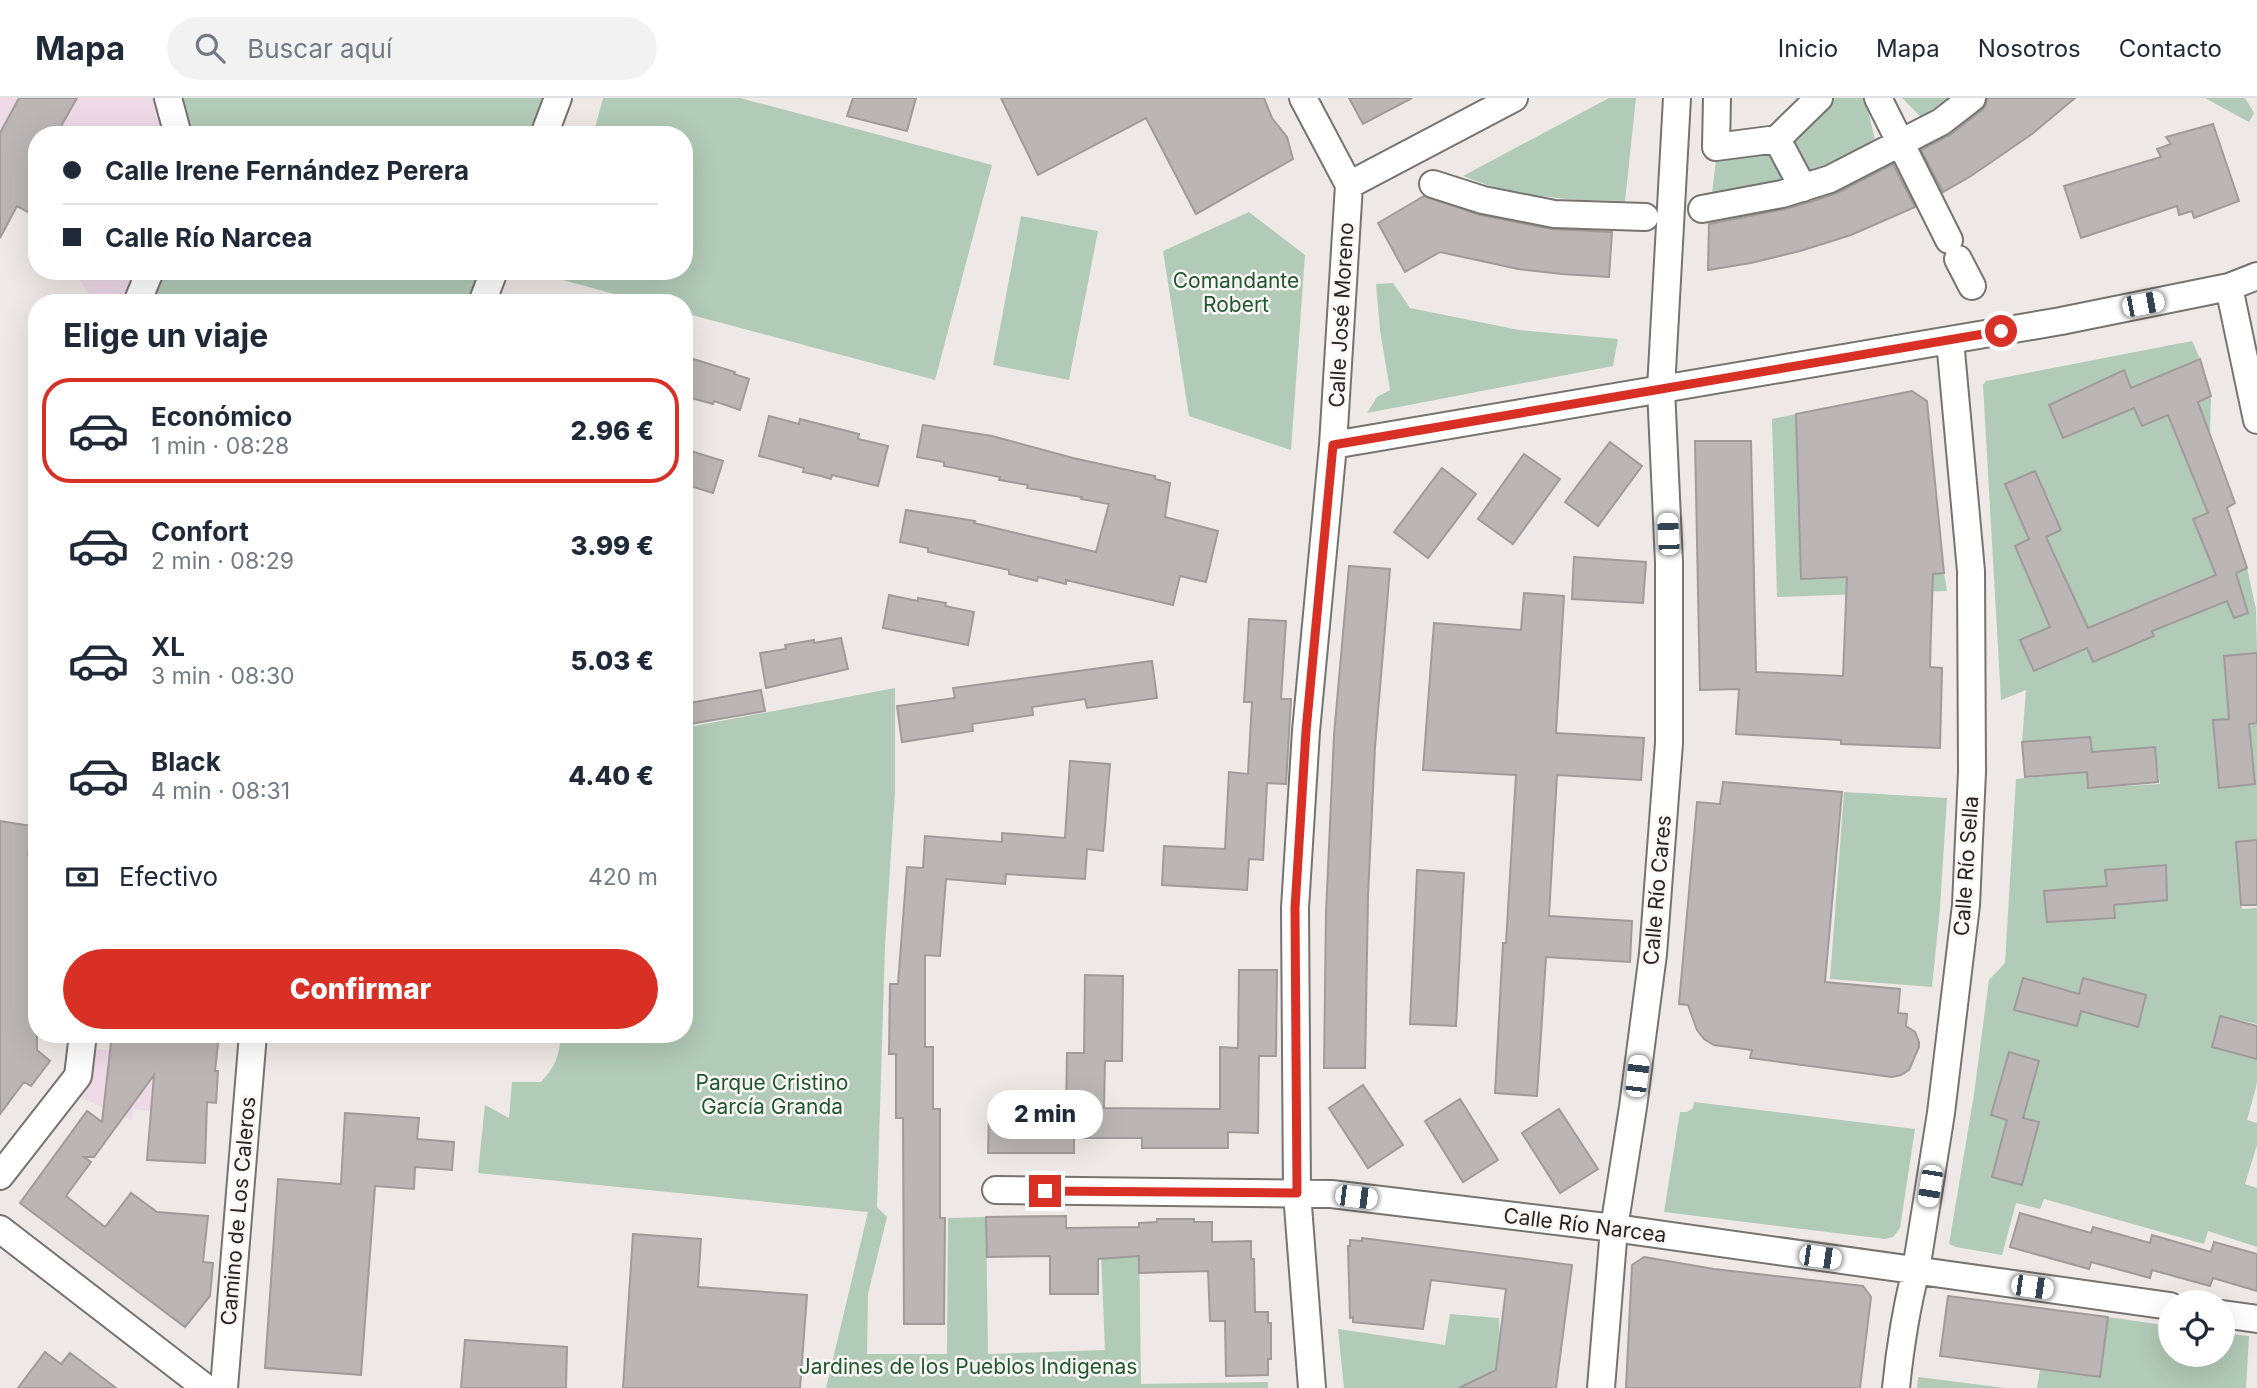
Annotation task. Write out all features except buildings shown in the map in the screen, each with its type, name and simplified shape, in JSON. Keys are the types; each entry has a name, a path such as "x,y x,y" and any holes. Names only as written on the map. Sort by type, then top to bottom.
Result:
{"street":[{"path":"168,98 176,126"},
{"path":"547,126 558,98"},
{"path":"1303,98 1349,185 1514,98"},
{"name":"Calle Río Cares","path":"1601,1388 1614,1228 1653,954 1669,743 1670,562 1661,389 1677,98"},
{"path":"1717,98 1716,147 1777,139 1819,98"},
{"path":"1878,98 1972,286"},
{"path":"1702,209 1740,203 1830,179 1941,122 1972,98"},
{"path":"1777,139 1803,188"},
{"path":"1433,184 1483,200 1554,214 1645,217"},
{"name":"Calle José Moreno","path":"1312,1388 1297,1193 1295,908 1306,731 1333,445 1349,185"},
{"path":"1333,445 2061,321 2229,287 2257,276"},
{"path":"2229,287 2257,419"},
{"name":"Calle Río Sella","path":"1896,1388 1941,1113 1966,905 1972,772 1971,571 1950,340"},
{"path":"0,1176 78,1076 82,1043"},
{"name":"Camino de Los Caleros","path":"225,1388 252,1043"},
{"name":"Calle Río Narcea","path":"996,1190 1331,1194 1614,1228 2158,1304"},
{"path":"0,1229 206,1388"},
{"path":"2235,1316 2257,1319"}],"shaded area":[{"path":"0,98 161,98 169,126 28,126 28,212 17,206 0,238"},
{"path":"79,280 134,280 126,294 89,294"},
{"path":"96,1049 157,1056 152,1111 133,1109 132,1121 80,1097 91,1082"}],"green space":[{"path":"182,98 543,98 532,126 189,126"},
{"path":"603,98 740,98 992,165 935,380 693,315 693,294 615,294 562,280 693,280 693,126 595,126"},
{"path":"1609,98 1636,98 1625,201 1584,200 1521,193 1463,176"},
{"path":"1827,98 1865,98 1875,140 1852,155 1761,187 1712,195 1717,150 1774,142"},
{"path":"1902,98 1949,98 1921,117"},
{"path":"2205,98 2245,98 2254,113 2249,122"},
{"name":"Comandante Robert","path":"1249,212 1305,255 1291,450 1189,416 1163,251"},
{"path":"1021,216 1098,231 1069,380 993,365"},
{"path":"160,280 477,280 471,294 154,294"},
{"path":"1393,283 1410,308 1519,330 1618,339 1613,366 1367,413 1377,397 1390,390 1376,284"},
{"path":"2192,341 2200,359 2131,388 2123,370 2050,405 2064,438 2134,408 2142,426 2211,396 2208,513 2194,519 2216,575 2169,595 2182,619 2243,595 2236,573 2247,568 2256,609 2257,653 2229,719 2213,721 2219,788 2255,784 2249,724 2257,723 2257,840 2236,842 2242,909 2257,908 2257,1024 2220,1016 2212,1047 2257,1059 2257,1083 2247,1120 2257,1123 2257,1145 2245,1184 2257,1188 2257,1247 2208,1231 2204,1244 2044,1199 2040,1209 2016,1203 2002,1255 1949,1244 1974,1094 1989,980 2005,963 2016,779 2087,772 2089,788 2160,784 2155,747 2092,752 2090,737 2022,742 2026,690 2001,700 1983,385 1986,381","holes":["2035,471 2061,529 2046,537 2070,591 2040,604 2015,546 2029,539 2005,484","2141,605 2153,636 2094,662 2087,648 2034,671 2020,640 2088,628","2166,866 2167,900 2114,905 2115,919 2047,922 2045,891 2107,886 2105,870","2023,979 2079,994 2137,1026 2081,1011 2077,1026 2015,1009","2009,1052 2039,1061 2023,1118 2039,1123 2022,1185 1992,1177 2007,1120 1991,1115"]},
{"path":"1796,414 1801,579 1944,573 1947,591 1777,597 1772,419"},
{"name":"Parque Cristino García Granda","path":"895,688 895,791 885,946 877,1207 887,1217 868,1294 867,1354 947,1354 948,1218 986,1217 988,1354 1105,1350 1100,1227 1139,1231 1141,1384 1268,1382 1268,1388 826,1388 868,1212 478,1173 485,1105 509,1118 512,1082 541,1082 556,1060 560,1043 693,1043 693,726"},
{"path":"1844,792 1947,798 1932,987 1830,979"},
{"path":"1694,1102 1915,1129 1900,1228 1893,1237 1885,1239 1664,1212 1680,1112 1693,1108"},
{"path":"1450,1314 1499,1318 1500,1343 1496,1370 1459,1388 1344,1388 1338,1329 1445,1345"},
{"path":"2108,1317 2158,1324 2158,1367 2235,1367 2235,1334 2249,1336 2246,1388 2037,1388 2040,1369"},
{"path":"1918,1377 2005,1388 1917,1388"}],"route":[{"path":"1045,1191 1297,1193 1295,908 1306,731 1333,445 2001,331"}],"park label":[{"name":"Jardines de los Pueblos Indigenas","path":"968,1366"}]}
